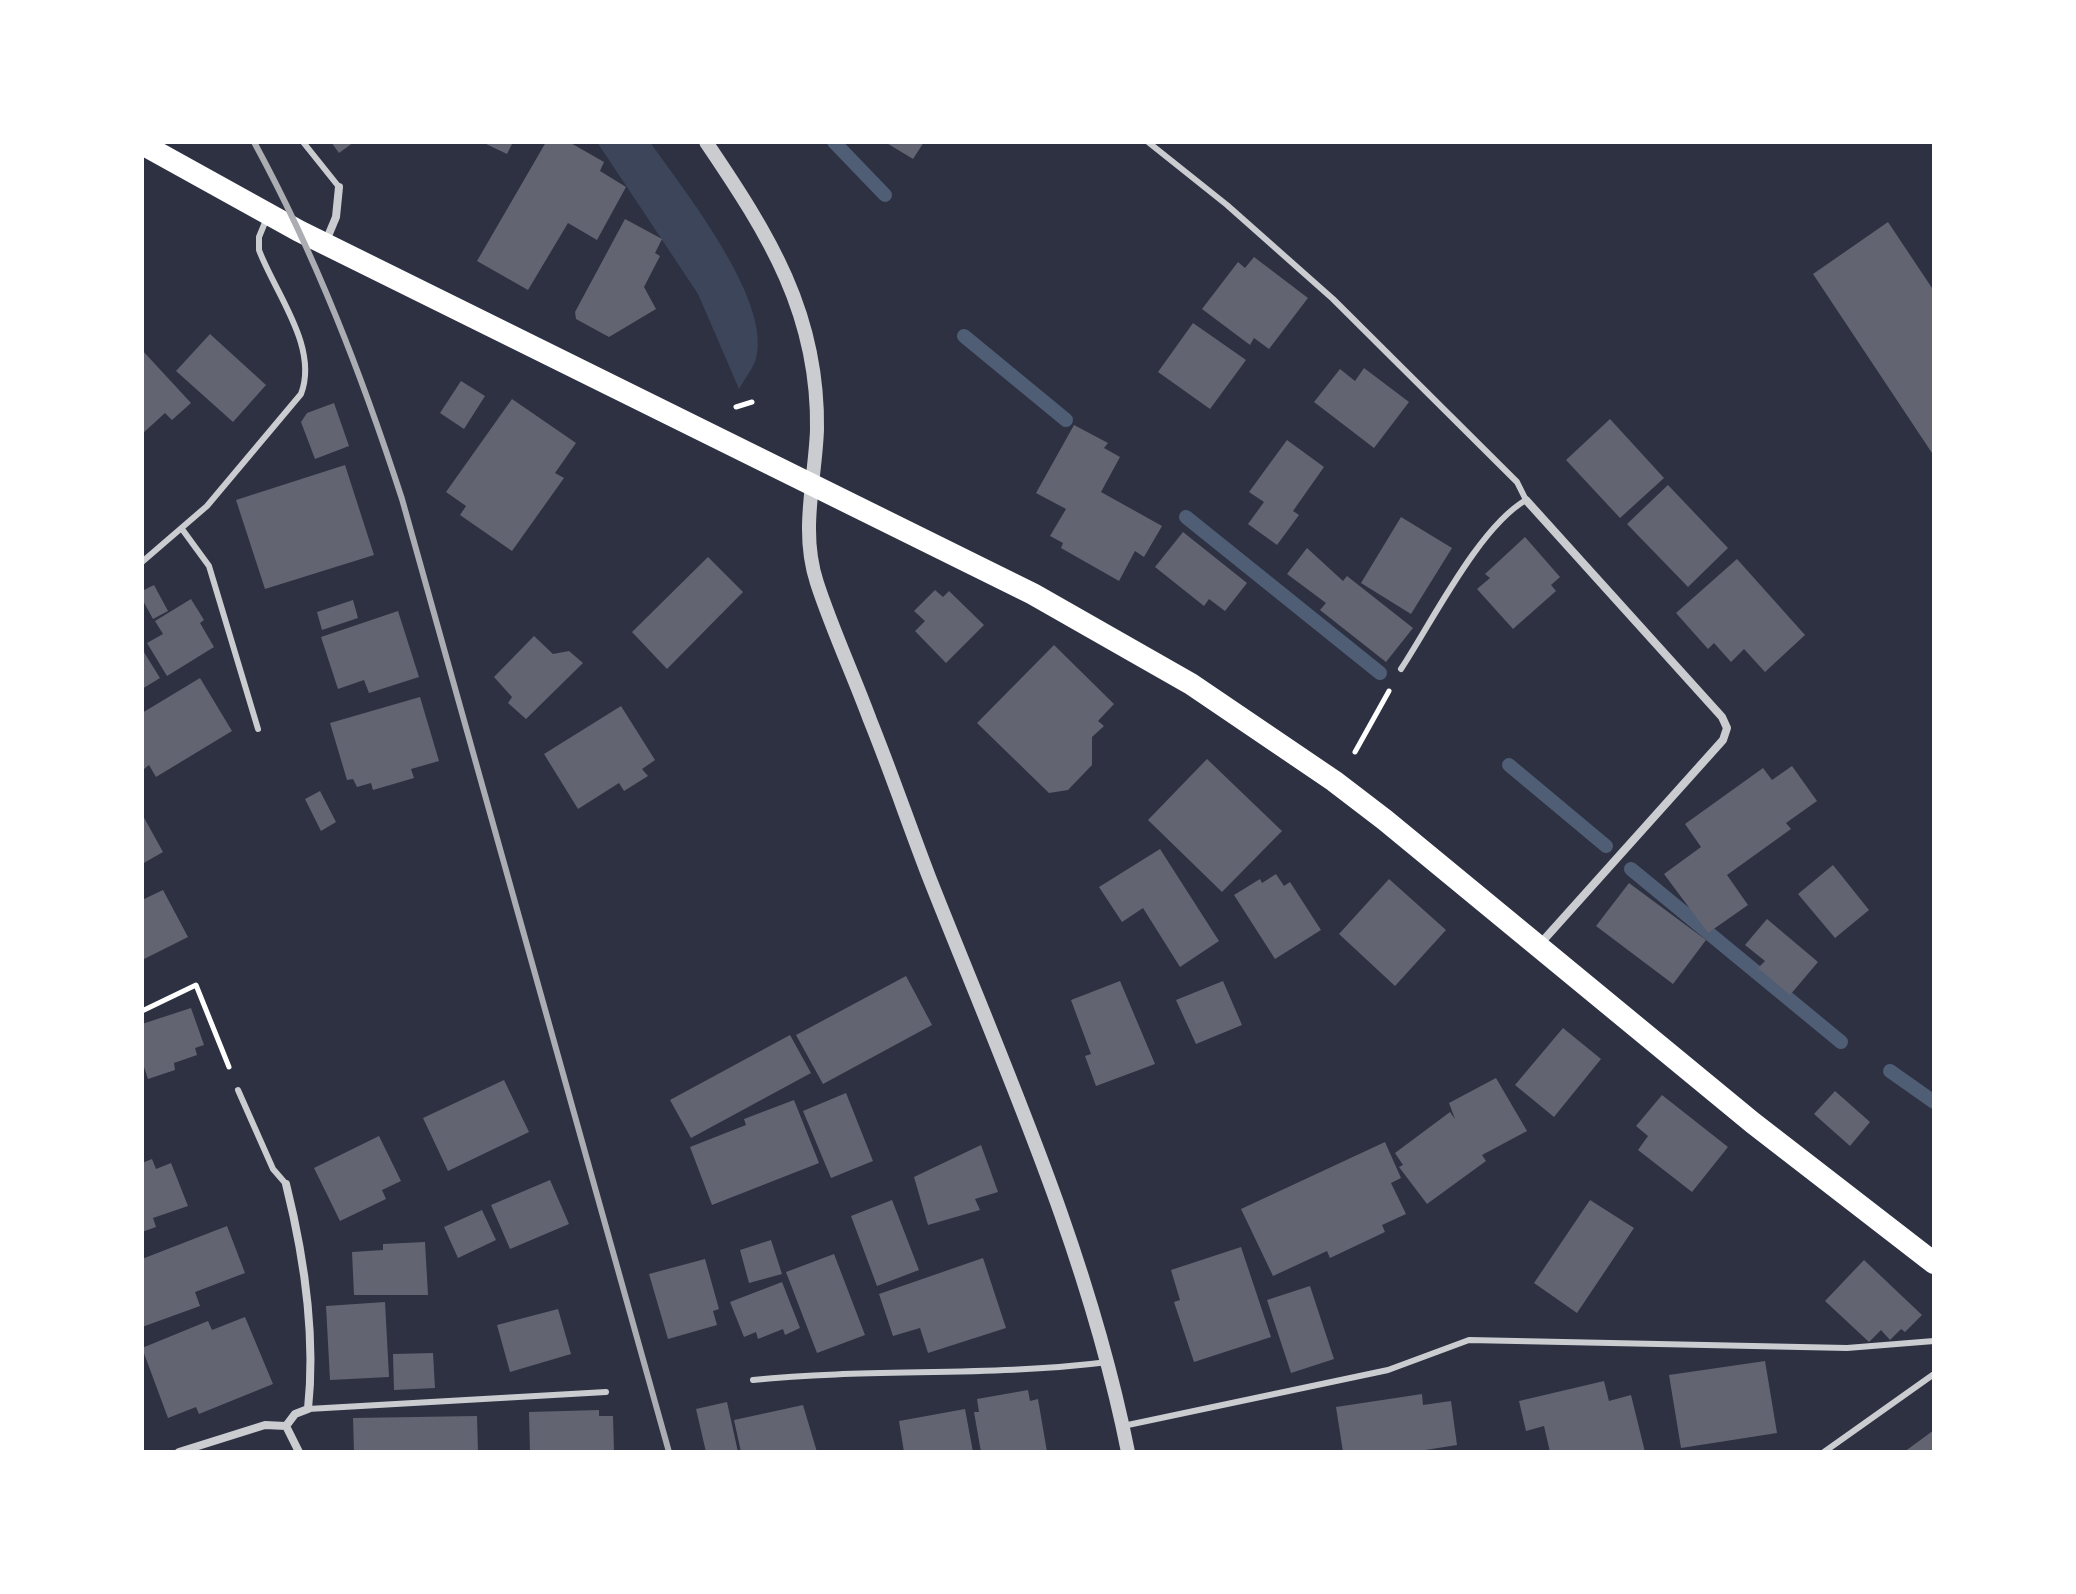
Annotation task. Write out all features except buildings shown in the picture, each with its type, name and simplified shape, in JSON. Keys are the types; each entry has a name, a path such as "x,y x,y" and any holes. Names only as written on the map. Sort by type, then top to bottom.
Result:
{"highway":[{"path":"142,144 325,244 1033,594 1191,684 1334,781 1540,945 1753,1123 1934,1263"}],"street":[{"path":"706,142 757,220 802,314 812,349 817,397 808,518 815,578 1076,1251 1108,1362 1128,1452"},
{"path":"325,244 336,217 339,187"},
{"path":"1526,500 1722,717 1727,728 1723,740 1540,945"},
{"path":"286,1184 302,1249 312,1382 308,1409 295,1414 286,1426"},
{"path":"179,1452 265,1425 286,1426"},
{"path":"286,1426 299,1452"}],"lane":[{"path":"303,142 339,187"},
{"path":"1148,142 1227,205 1395,358 1517,482 1526,500 1508,510 1486,536 1401,669"},
{"path":"142,562 207,506 301,394 306,382 304,351 259,250 259,237 269,213"},
{"path":"182,529 209,566 258,729"},
{"path":"238,1090 273,1169 286,1184"},
{"path":"1123,1426 1388,1370 1469,1340 1847,1348 1934,1341"},
{"path":"753,1380 816,1374 1057,1370 1108,1362"},
{"path":"1824,1452 1934,1374"},
{"path":"308,1409 606,1392"}],"path":[{"path":"1355,751 1401,669"},
{"path":"142,1011 196,985 238,1090"}],"shaded area":[{"path":"597,142 650,142 722,248 752,310 758,338 755,362 739,389 698,294"}],"waterway":[{"path":"834,142 885,195"},
{"path":"964,336 1066,420"},
{"path":"1186,517 1380,673"},
{"path":"1509,765 1606,846"},
{"path":"1631,869 1841,1042"},
{"path":"1890,1071 1934,1102"}],"railway":[{"path":"254,142 318,273 371,407 402,499 669,1452"}]}
